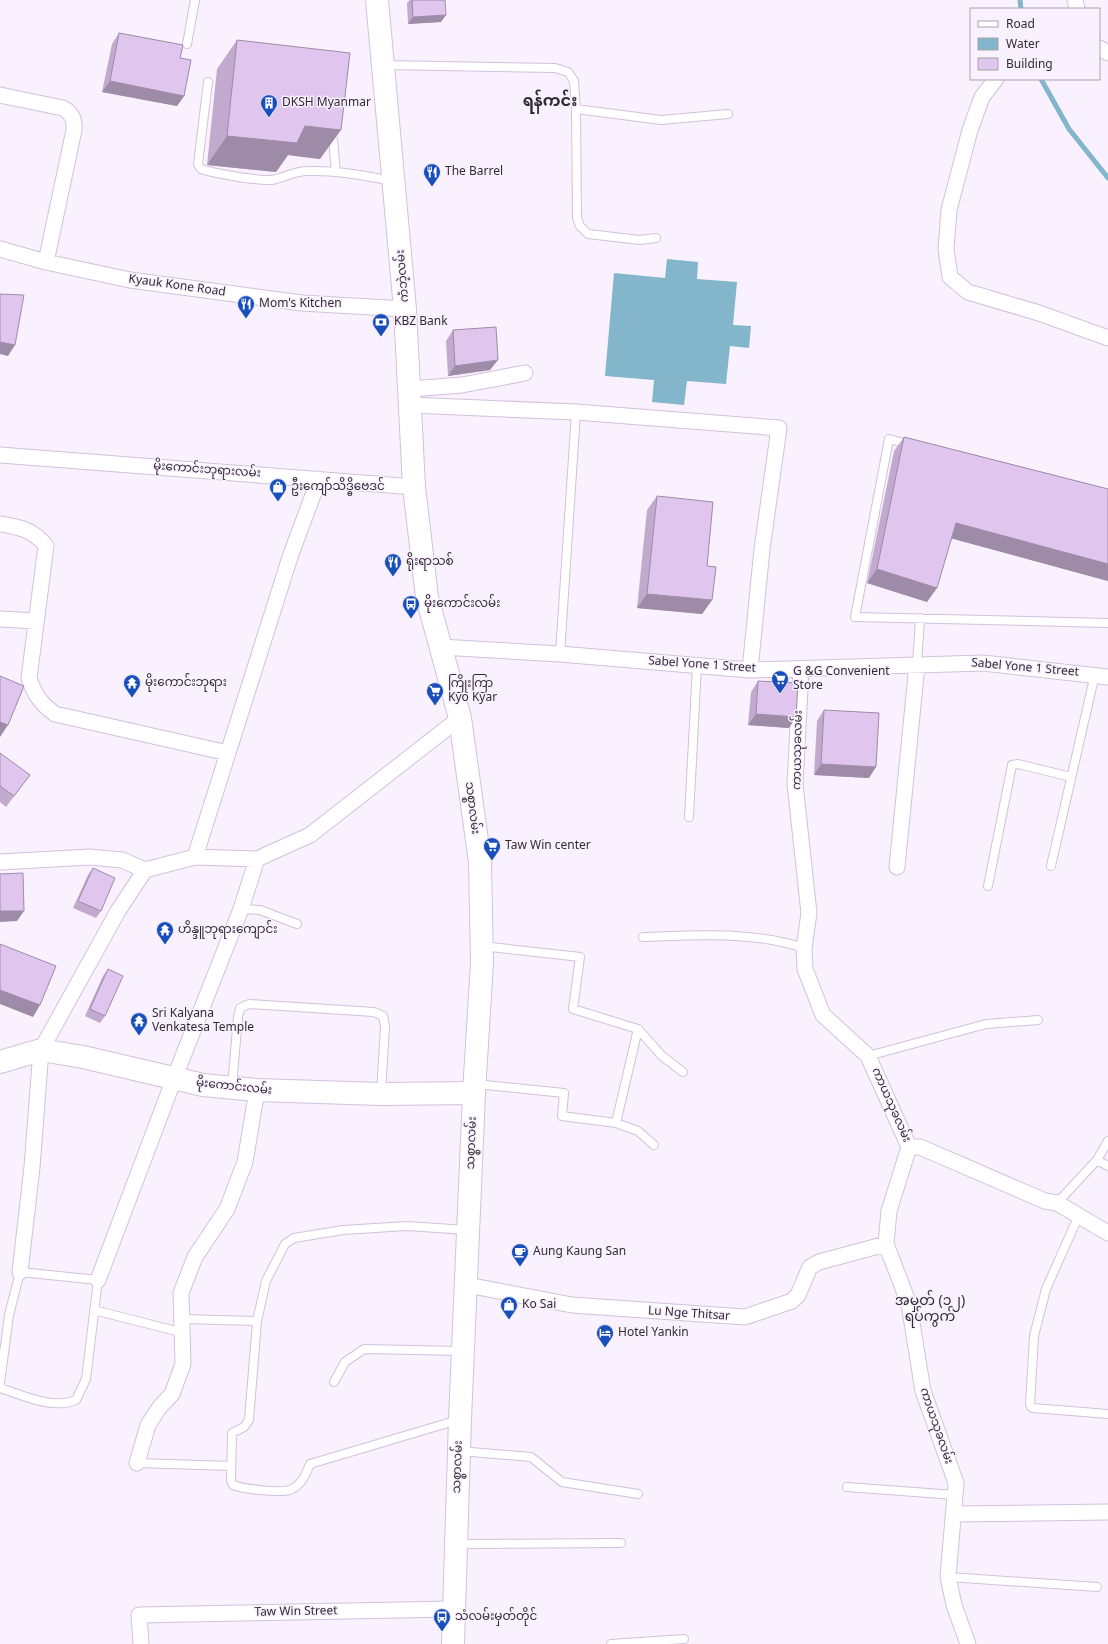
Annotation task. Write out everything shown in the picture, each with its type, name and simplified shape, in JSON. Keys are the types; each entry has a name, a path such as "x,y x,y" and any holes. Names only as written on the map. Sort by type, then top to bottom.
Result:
{"main road":[{"name":"ကံဘဲ့လမ်း","path":"378,0 406,309 414,487 427,597 440,647"},
{"name":"သစ္စာလမ်း","path":"440,647 460,718 480,862 482,946 474,1088 467,1285 458,1451 453,1644"},
{"name":"မိုးကောင်းလမ်း","path":"0,1062 41,1050 83,1057 203,1085 232,1088 380,1094 474,1088"}],"street":[{"path":"995,80 982,97 970,130 949,210 946,249 950,277 968,292 1039,313 1108,338"},
{"path":"0,95 63,108 70,113 74,120 74,130 46,262"},
{"name":"Kyauk Kone Road","path":"0,249 46,262 130,280 302,303 406,309"},
{"path":"410,397 525,373"},
{"path":"410,397 779,428 762,549 750,670"},
{"name":"မိုးကောင်းဘုရားလမ်း","path":"0,455 414,487"},
{"path":"195,857 291,554 319,479"},
{"path":"0,524 21,527 38,536 46,546 29,678 34,692 44,706 54,714 228,753"},
{"path":"0,619 36,621"},
{"name":"Sabel Yone 1 Street","path":"440,647 560,654 750,670 983,664 1101,675"},
{"path":"897,867 917,665"},
{"name":"ကာယသုခလမ်း","path":"801,669 795,784 809,913 804,948 805,969 823,1015 868,1056 909,1147 889,1210 886,1244 909,1304 923,1391 956,1482 948,1578 954,1605 968,1644"},
{"path":"0,862 90,857 122,860 145,870 195,857 257,859 310,835 460,718"},
{"path":"98,1280 174,1079 241,909 257,859"},
{"path":"20,1272 32,1167 41,1050 118,911 145,870"},
{"path":"137,1463 148,1425 159,1408 172,1394 183,1364 181,1293 195,1257 227,1209 245,1162 257,1090"},
{"path":"909,1147 920,1147 1045,1201 1057,1203 1108,1233"},
{"name":"Lu Nge Thitsar","path":"467,1285 572,1305 745,1317 792,1301 798,1295 810,1267 819,1262 886,1244"},
{"path":"954,1514 1108,1512"},
{"name":"Taw Win Street","path":"141,1644 139,1614 453,1610"}],"lane":[{"path":"187,44 195,0"},
{"path":"384,65 555,68 568,72 574,80 576,109 577,218 580,226 588,234 640,240 656,238"},
{"path":"208,82 198,164 201,169 276,180 291,173 308,170 336,172 394,181"},
{"path":"576,109 661,120 728,114"},
{"path":"333,140 336,172"},
{"path":"560,654 576,412"},
{"path":"919,446 889,439 854,617 1108,623"},
{"path":"917,665 920,618"},
{"path":"690,817 697,666"},
{"path":"1051,866 1071,777 1101,675"},
{"path":"988,886 1012,765 1018,764 1071,777"},
{"path":"241,909 260,910 297,924"},
{"path":"644,937 718,934 780,940 804,948"},
{"path":"482,946 580,957 573,1009 638,1030 662,1056 683,1072"},
{"path":"232,1088 238,1017 240,1008 249,1004 374,1012 384,1016 385,1026 380,1094"},
{"path":"868,1056 986,1024 1038,1020"},
{"path":"616,1123 638,1030"},
{"path":"474,1088 564,1093 562,1116 616,1123 638,1131 654,1145"},
{"path":"1057,1203 1097,1160 1108,1141"},
{"path":"1097,1160 1108,1166"},
{"path":"1079,1215 1046,1289 1034,1336 1030,1404 1033,1408 1108,1414"},
{"path":"460,1419 310,1464 300,1484 291,1490 267,1491 233,1486 230,1466 232,1433 244,1427 250,1420 257,1321 266,1281 285,1244 294,1238 343,1230 407,1226 468,1230"},
{"path":"0,1383 9,1316 20,1272 98,1280 86,1379 76,1400 65,1405 41,1401 0,1388"},
{"path":"94,1310 183,1326 257,1321"},
{"path":"334,1382 345,1362 364,1349 463,1351"},
{"path":"458,1451 531,1457 562,1482 638,1494"},
{"path":"137,1463 230,1466"},
{"path":"847,1487 955,1495"},
{"path":"455,1544 621,1543"},
{"path":"948,1578 1096,1587"},
{"path":"611,1644 684,1638"}],"water":[{"path":"667,259 698,262 697,279 737,282 733,325 751,326 749,348 730,346 726,384 687,381 684,405 652,402 654,380 605,376 614,273 665,278"}],"building":[{"path":"412,0 445,0 446,15 413,17"},
{"path":"119,33 183,45 180,58 191,60 184,96 110,81"},
{"path":"237,40 350,53 341,130 305,126 297,143 227,136"},
{"path":"0,294 24,295 15,345 0,342"},
{"path":"496,327 498,360 455,366 453,330"},
{"path":"904,437 1108,489 1108,564 956,523 937,588 877,569"},
{"path":"657,496 713,502 707,566 716,567 712,600 647,594"},
{"path":"0,676 24,686 8,725 0,722"},
{"path":"758,681 798,683 796,717 756,714"},
{"path":"824,710 879,713 876,767 821,764"},
{"path":"0,753 30,775 14,796 0,786"},
{"path":"93,868 115,878 101,911 78,901"},
{"path":"23,873 24,911 0,911 0,874"},
{"path":"0,944 56,966 40,1005 0,990"},
{"path":"108,969 123,976 105,1016 90,1009"}],"waterway":[{"path":"1020,0 1021,8"},
{"path":"1042,80 1069,129 1108,178"}],"place":[{"name":"DKSH Myanmar","path":"269,118"},
{"name":"The Barrel","path":"432,187"},
{"name":"Mom's Kitchen","path":"246,319"},
{"name":"KBZ Bank","path":"381,337"},
{"name":"ဦးကျော်သိဒ္ဓိဗေဒင်","path":"278,502"},
{"name":"ရိုးရာသစ်","path":"393,577"},
{"name":"မိုးကောင်းလမ်း","path":"411,619"},
{"name":"G &G Convenient Store","path":"780,694"},
{"name":"မိုးကောင်းဘုရား","path":"132,698"},
{"name":"ကြိုးကြာ Kyo Kyar","path":"435,706"},
{"name":"Taw Win center","path":"492,861"},
{"name":"ဟိန္ဒူဘုရားကျောင်း","path":"165,945"},
{"name":"Sri Kalyana Venkatesa Temple","path":"139,1036"},
{"name":"Aung Kaung San","path":"520,1267"},
{"name":"Ko Sai","path":"509,1320"},
{"name":"Hotel Yankin","path":"605,1348"},
{"name":"သံလမ်းမှတ်တိုင်","path":"442,1632"}],"district":[{"name":"ရန်ကင်း","path":"550,102"},
{"name":"အမှတ် (၁၂) ရပ်ကွက်","path":"930,1310"}]}
